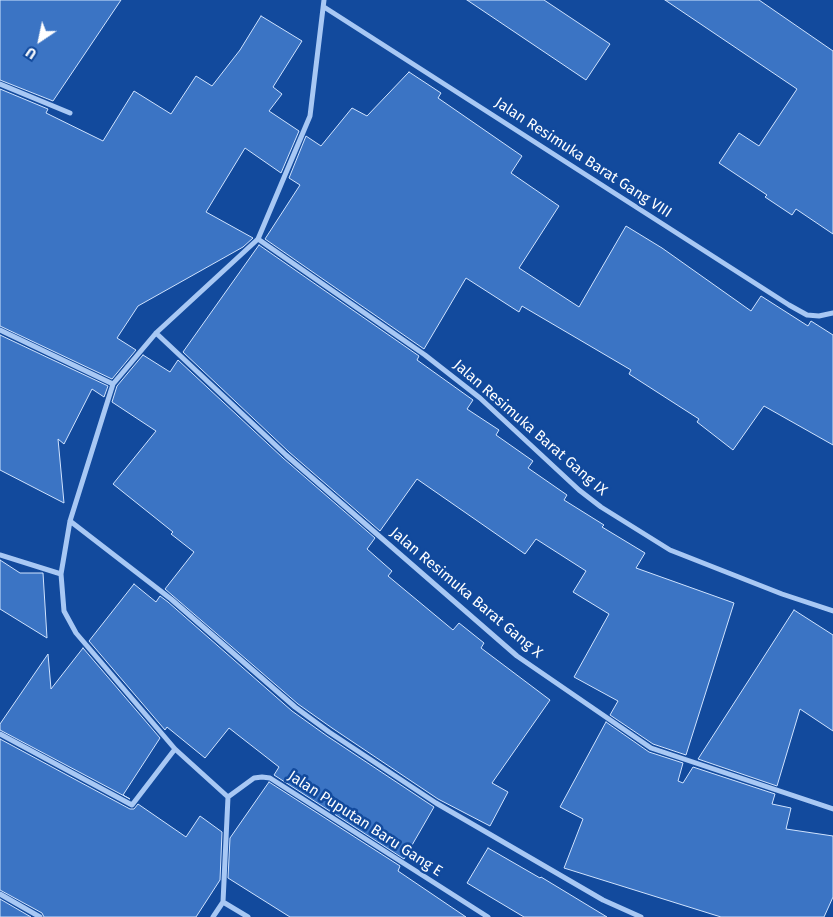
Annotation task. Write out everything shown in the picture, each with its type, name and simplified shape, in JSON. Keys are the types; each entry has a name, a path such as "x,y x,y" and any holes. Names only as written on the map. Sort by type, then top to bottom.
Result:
{"street":[{"path":"213,917 223,902 228,797 175,749 76,632 64,611 61,574 70,521 113,384 156,333 258,239 310,116 324,0"},
{"name":"Jalan Resimuka Barat Gang VIII","path":"324,7 789,305 808,315 819,316 833,313"},
{"path":"0,84 70,113"},
{"name":"Jalan Resimuka Barat Gang IX","path":"258,239 424,355 472,392 554,465 579,490 601,507 670,550 782,594 833,611"},
{"path":"0,330 113,384"},
{"name":"Jalan Resimuka Barat Gang X","path":"156,333 286,455 517,656 650,748 833,809"},
{"path":"70,521 171,599 295,707 329,732 436,804 603,900 641,917"},
{"path":"0,555 61,574"},
{"path":"0,734 132,804 175,749"},
{"name":"Jalan Puputan Baru Gang E","path":"228,797 254,778 262,776 270,778 488,917"},
{"path":"0,894 40,917"},
{"path":"223,902 248,917"}],"building":[{"path":"0,0 121,0 53,101 0,80"},
{"path":"467,0 544,0 610,44 586,80"},
{"path":"665,0 759,0 833,51 833,234 796,209 792,215 765,197 767,195 719,163 739,133 759,146 797,89"},
{"path":"261,16 302,41 273,87 282,94 269,111 299,131 281,173 245,148 206,212 253,238 243,247 138,306 117,338 136,350 112,379 0,326 0,89 48,109 46,113 103,141 134,91 171,114 196,76 212,86 240,50"},
{"path":"409,72 441,93 438,98 522,156 511,173 559,206 519,268 579,307 626,226 662,248 751,311 761,296 808,326 811,321 833,335 833,445 764,406 733,450 697,422 699,419 629,374 631,370 522,306 519,312 466,278 424,349 265,239 300,185 289,178 306,136 321,146 352,108 367,116"},
{"path":"259,245 419,356 417,360 473,400 467,409 499,430 496,435 533,461 528,468 567,495 564,500 604,525 602,527 645,553 636,568 734,603 686,755 653,744 610,715 618,701 574,677 609,614 573,592 586,571 536,539 525,554 417,479 380,531 289,452 183,352"},
{"path":"0,335 108,386 104,397 92,389 64,444 58,439 64,503 0,470"},
{"path":"143,355 170,372 178,360 283,458 375,538 367,549 392,571 388,576 453,630 459,623 484,643 481,648 550,700 492,783 508,792 490,826 438,799 298,704 165,589 194,552 171,534 173,532 113,484 156,431 112,402 117,386"},
{"path":"0,560 20,573 43,573 47,638 0,609"},
{"path":"134,584 156,602 160,596 168,602 292,711 434,807 404,859 274,775 279,767 229,728 205,758 167,727 165,730 89,641"},
{"path":"794,610 833,635 833,731 800,709 777,786 698,759"},
{"path":"83,648 160,738 123,795 130,799 0,730 0,724 48,654 51,689"},
{"path":"606,722 649,752 683,763 678,781 683,783 693,767 775,794 772,804 791,808 786,829 833,836 833,897 824,917 721,917 564,868 583,819 560,807"},
{"path":"0,739 130,809 134,809 138,804 186,837 200,816 222,832 220,880 196,917 44,917 42,913 0,890"},
{"path":"269,782 400,866 398,871 466,917 290,917 228,878 230,838"},
{"path":"488,848 607,917 524,917 467,883"},
{"path":"0,899 31,917 0,917"}]}
